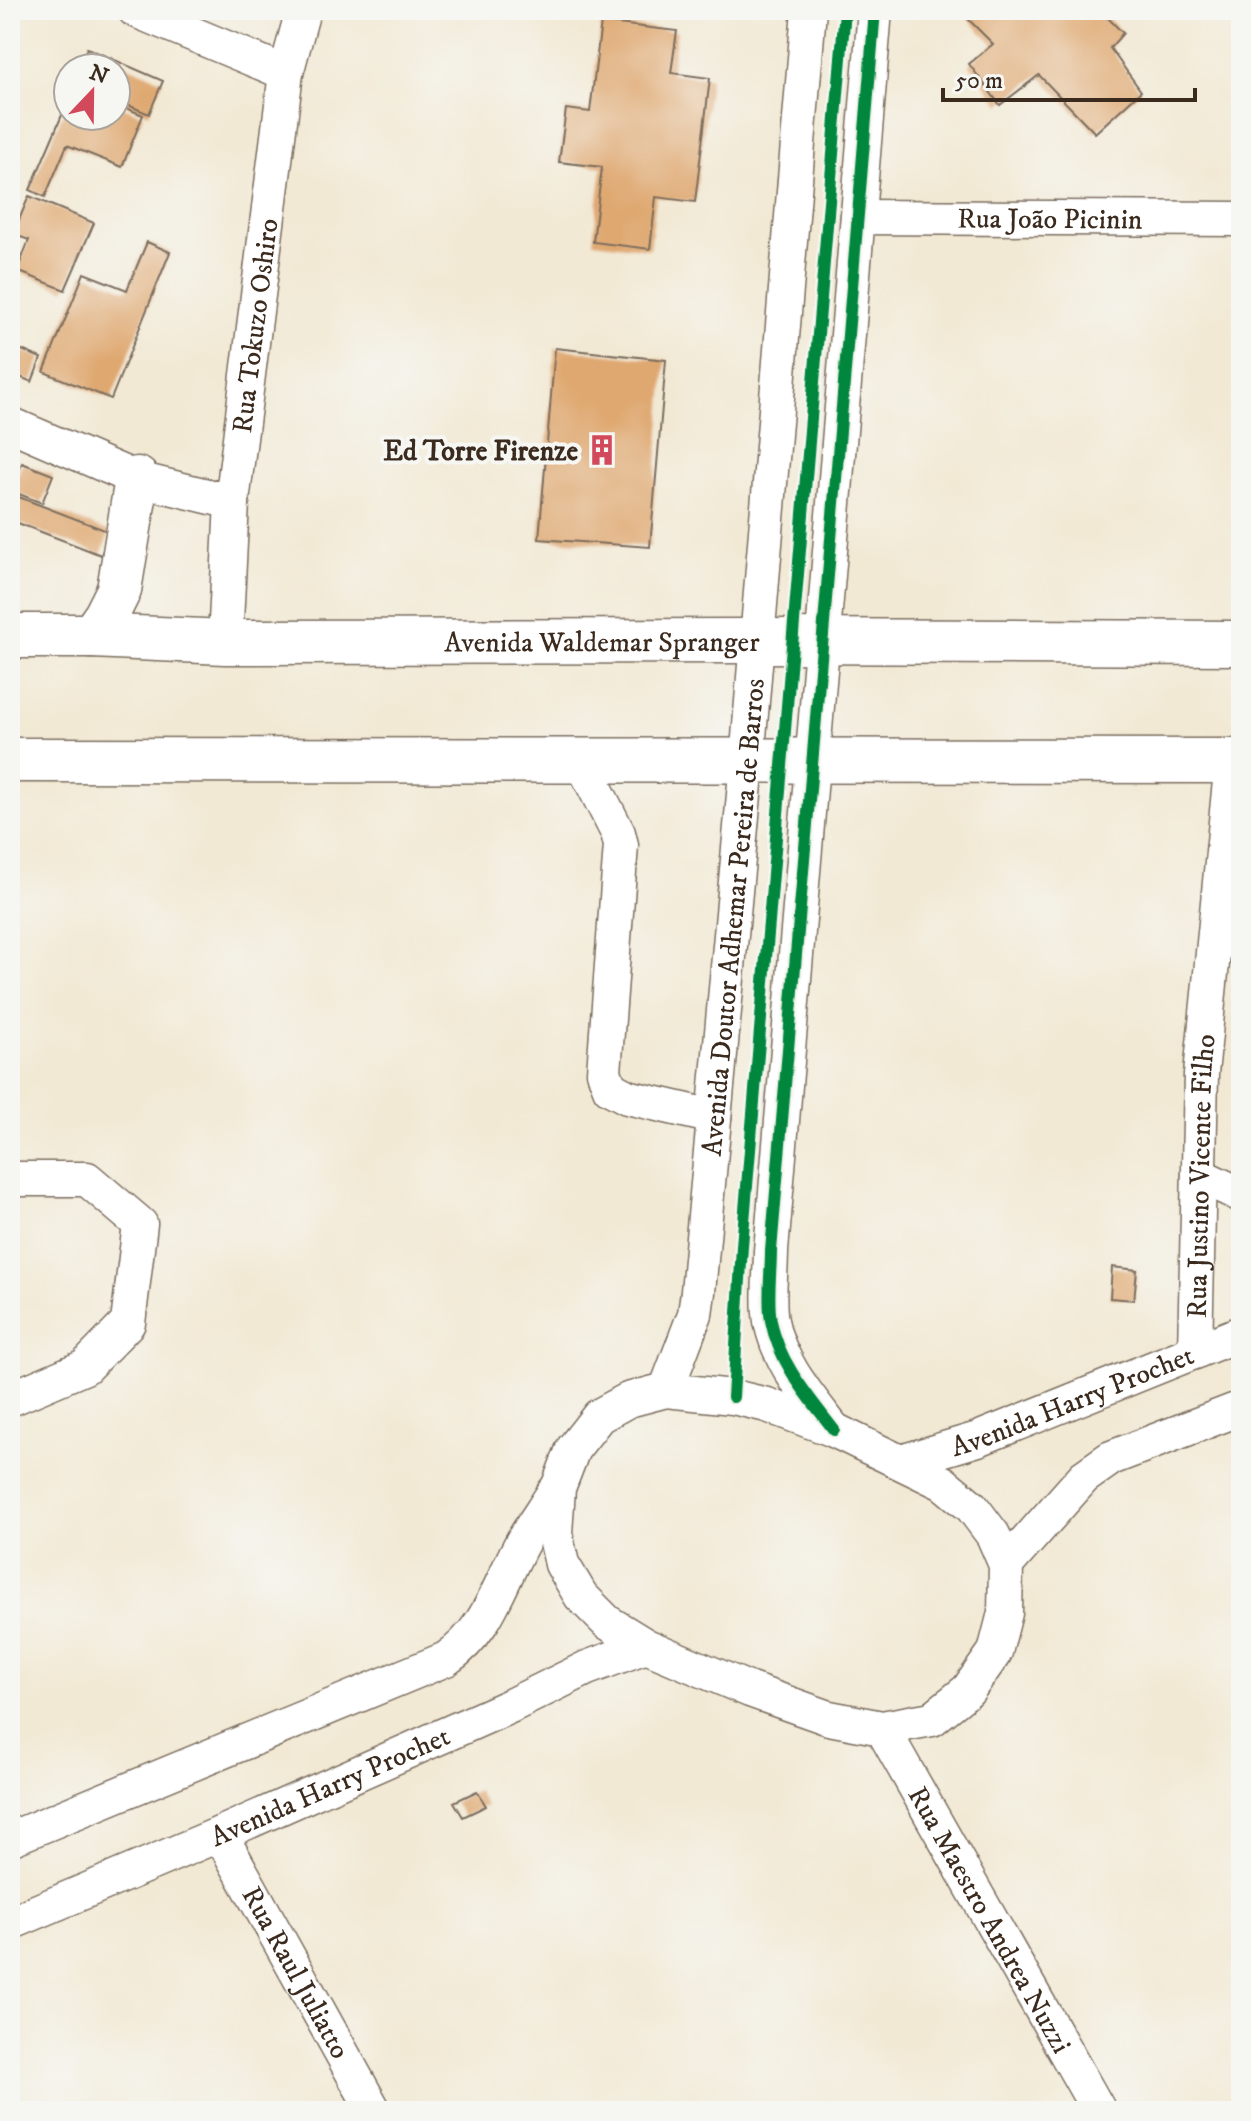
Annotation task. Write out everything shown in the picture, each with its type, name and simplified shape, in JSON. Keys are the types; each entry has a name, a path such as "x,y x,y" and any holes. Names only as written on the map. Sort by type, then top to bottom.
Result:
{"main road":[{"path":"92,636 119,590 137,479"},
{"name":"Avenida Waldemar Spranger","path":"10,636 225,642 1241,643"},
{"path":"10,760 1236,761"}],"street":[{"path":"135,10 286,73"},
{"name":"Rua Tokuzo Oshiro","path":"225,642 232,502 286,73 303,10"},
{"name":"Avenida Doutor Adhemar Pereira de Barros","path":"666,1390 695,1314 747,762 809,10"},
{"path":"834,1430 780,1353 770,1318 771,1251 875,10"},
{"name":"Rua João Picinin","path":"858,217 1241,219"},
{"path":"10,424 137,479 232,502"},
{"name":"Rua Justino Vicente Filho","path":"1195,1352 1201,1074 1236,761"},
{"path":"582,762 621,845 604,1072 610,1088 627,1097 714,1117"},
{"path":"1199,1175 1241,1195"},
{"path":"10,1179 87,1179 140,1224 128,1323 85,1367 10,1399"},
{"name":"Avenida Harry Prochet","path":"901,1462 978,1439 1241,1333"},
{"path":"10,1839 446,1659 461,1649 477,1631 524,1540 558,1488 573,1449 599,1416 628,1400 666,1390 733,1397 767,1405 834,1430 943,1483 972,1507 993,1535 1006,1565 1005,1613 995,1652 968,1690 932,1719 882,1728 829,1718 763,1695 646,1646 607,1622 581,1596 562,1564 555,1533 558,1488"},
{"path":"1006,1565 1084,1477 1111,1458 1241,1408"},
{"name":"Avenida Harry Prochet","path":"10,1923 510,1706 587,1668 646,1646"},
{"name":"Rua Maestro Andrea Nuzzi","path":"882,1728 1099,2111"},
{"name":"Rua Raul Juliatto","path":"220,1834 374,2111"}],"building":[{"path":"959,10 1100,10 1123,33 1110,48 1141,91 1095,133 1039,75 1000,105 969,64 993,44"},
{"path":"601,22 677,31 671,73 710,78 695,202 656,197 650,249 593,242 602,167 559,162 566,109 590,112"},
{"path":"132,68 163,81 149,114 132,107"},
{"path":"132,111 143,115 122,167 67,145 45,197 30,190 55,132 132,132"},
{"path":"29,196 94,223 65,290 17,271 29,240 13,234"},
{"path":"147,242 170,252 111,399 44,372 84,273 127,290"},
{"path":"10,345 41,358 32,382 10,373"},
{"name":"Ed Torre Firenze","path":"555,348 666,360 650,547 539,539"},
{"path":"22,463 53,475 42,503 11,491"},
{"path":"11,494 110,532 101,555 10,520"},
{"path":"1112,1267 1137,1270 1134,1300 1110,1298"},
{"path":"477,1791 486,1806 463,1817 454,1802"}],"cycle path":[{"path":"733,1397 742,1246 845,10"},
{"path":"834,1430 788,1365 775,1336 769,1304 875,10"}],"place":[{"name":"Ed Torre Firenze","path":"602,450"}]}
